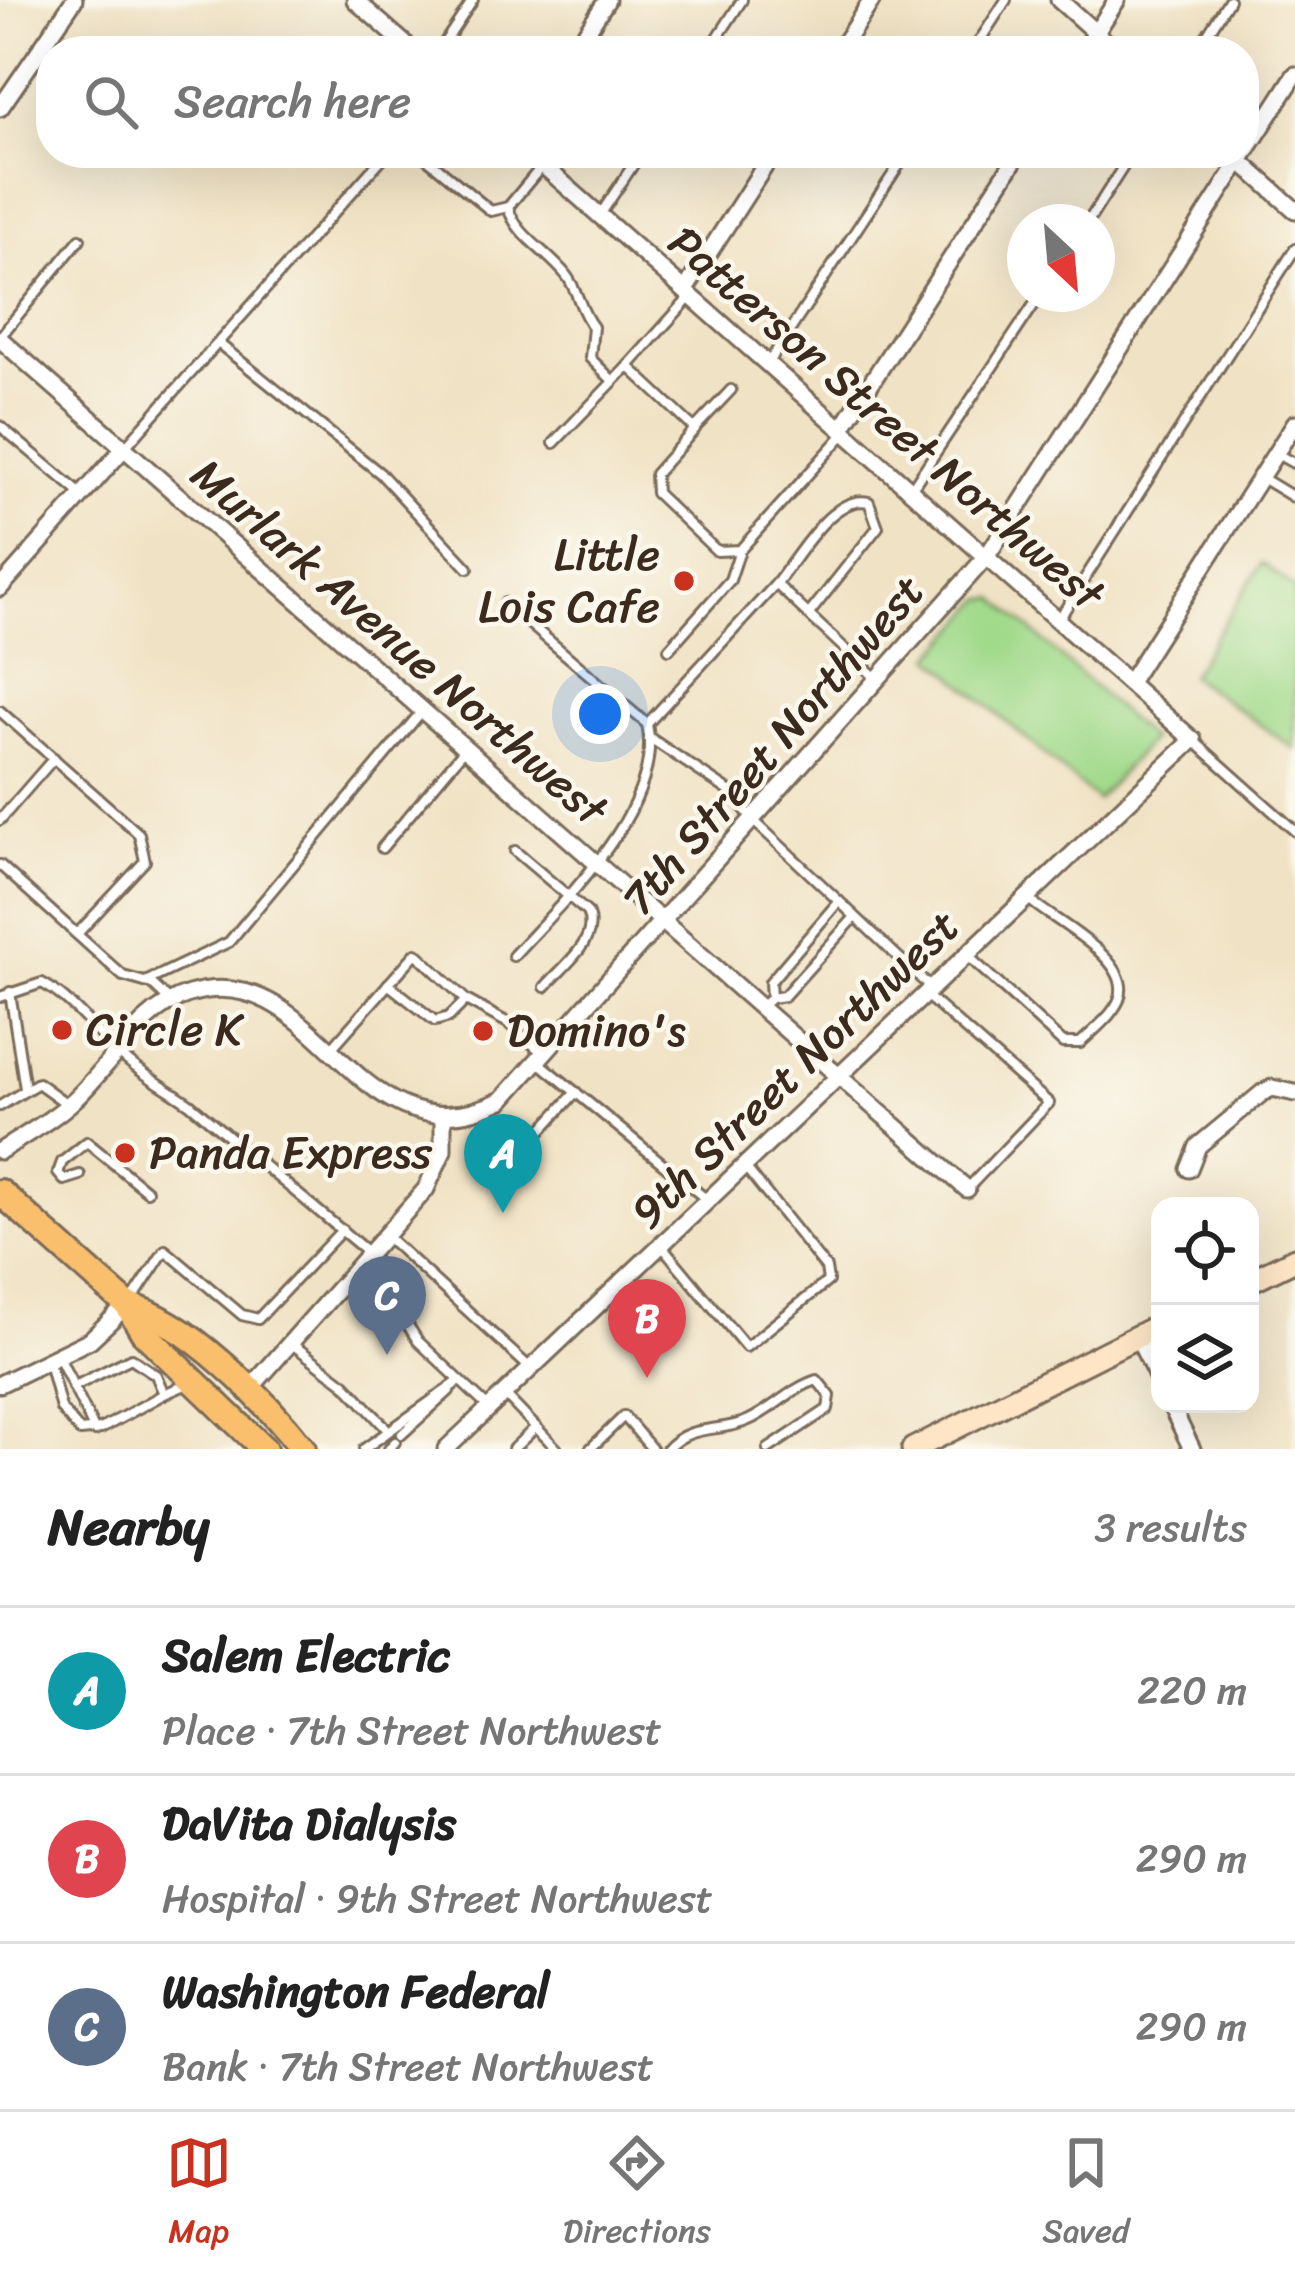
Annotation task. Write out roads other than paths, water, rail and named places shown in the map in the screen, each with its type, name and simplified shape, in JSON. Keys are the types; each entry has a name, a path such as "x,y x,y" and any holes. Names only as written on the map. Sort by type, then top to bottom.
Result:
{"main road":[{"path":"0,1192 127,1305 143,1332 264,1449"},
{"path":"1259,1277 1295,1259"},
{"path":"127,1305 160,1314 248,1391 303,1449"},
{"path":"923,1447 1151,1329"}],"street":[{"path":"49,36 74,0"},
{"path":"356,0 396,36"},
{"path":"584,36 607,0"},
{"path":"849,36 872,0"},
{"path":"1059,0 1099,36"},
{"path":"1094,36 1117,0"},
{"path":"0,108 36,55"},
{"name":"7th Street Northwest","path":"1259,125 1295,76"},
{"name":"Patterson Street Northwest","path":"546,168 1193,740"},
{"path":"688,293 764,168"},
{"path":"844,430 1010,168"},
{"name":"7th Street Northwest","path":"443,1117 502,1100 543,1059 988,556 1228,168"},
{"path":"1247,168 1295,210"},
{"name":"Murlark Avenue Northwest","path":"1,342 664,922 766,1003 840,1078 967,1189"},
{"path":"1130,681 1295,423"},
{"path":"0,588 124,448"},
{"name":"9th Street Northwest","path":"446,1449 1193,740"},
{"path":"0,1151 68,1105 171,1002 208,990 259,996 281,1008 406,1110 443,1117 437,1173 388,1238 248,1391"},
{"path":"1189,1169 1198,1146 1262,1093 1272,1088 1295,1093"},
{"path":"0,1384 90,1340 127,1305"},
{"path":"1137,1336 1151,1365"},
{"path":"1174,1413 1192,1449"}],"lane":[{"path":"449,36 473,0"},
{"path":"719,36 742,0"},
{"path":"983,36 1006,0"},
{"path":"1206,36 1229,0"},
{"path":"124,448 374,168"},
{"path":"438,168 490,211 508,207 540,168"},
{"path":"600,215 631,168"},
{"path":"768,363 897,168"},
{"path":"1099,204 1122,168"},
{"path":"508,207 513,225 571,281 579,310 593,327 590,358 613,381"},
{"path":"1,342 80,239"},
{"path":"1059,619 1295,249"},
{"path":"554,443 628,366 688,293"},
{"path":"911,489 1029,312"},
{"path":"218,343 381,474 468,568"},
{"path":"628,366 695,429"},
{"path":"731,390 655,474 656,494 717,551 740,550"},
{"path":"0,426 82,495"},
{"path":"669,649 730,580 740,550 844,430"},
{"path":"1275,454 1295,464"},
{"path":"1261,477 1295,498"},
{"path":"647,724 776,584 838,508 857,499 869,502 878,526 809,614"},
{"path":"776,584 878,680"},
{"path":"505,603 647,724 650,738 629,817 597,863 513,956"},
{"path":"0,710 139,834 146,847 145,861 77,934"},
{"path":"145,982 229,942 423,710"},
{"path":"650,738 731,793 929,992 1049,1103 967,1189"},
{"path":"1193,740 1295,831"},
{"path":"382,848 466,748"},
{"path":"0,820 54,758"},
{"path":"515,851 587,912 591,935 545,986"},
{"path":"0,865 123,976 145,982 171,1002"},
{"path":"967,956 1063,1043 1080,1043 1117,1006 1122,993 1117,972 1073,926 1046,915 1028,898"},
{"path":"766,1003 770,982 839,902"},
{"path":"766,1003 784,996 855,916"},
{"path":"329,1051 416,953 466,1000 508,1023 576,1092 708,1201"},
{"path":"0,997 42,983 88,1019 117,1052 160,1088 190,1104 371,1256"},
{"path":"388,984 435,1021 449,1017 466,1000"},
{"path":"10,992 25,1088"},
{"path":"0,1106 25,1088 46,1084 68,1105"},
{"path":"499,1177 576,1092"},
{"path":"80,1174 64,1180 58,1173 62,1162 87,1142 147,1191"},
{"path":"662,1246 746,1347 828,1281 826,1268 745,1167"},
{"path":"127,1305 165,1250 242,1315 258,1319 342,1230"},
{"path":"388,1238 531,1369"},
{"path":"350,1279 375,1303 408,1322 418,1341 489,1408"},
{"path":"292,1344 345,1384 388,1430"},
{"path":"53,1358 74,1387 95,1431"},
{"path":"53,1358 54,1389 71,1424 95,1431 196,1380"},
{"path":"74,1387 131,1358 156,1375 164,1394"},
{"path":"667,1449 681,1435 702,1427 748,1421 817,1380 826,1388 827,1409 768,1449"},
{"path":"364,1449 459,1381"},
{"path":"395,1442 459,1381"},
{"path":"505,1394 557,1449"},
{"path":"590,1449 624,1416 652,1449"},
{"path":"514,1449 536,1427"}],"place":[{"name":"Little Lois Cafe","path":"684,581"},
{"name":"Circle K","path":"62,1030"},
{"name":"Domino's","path":"483,1031"},
{"name":"Panda Express","path":"125,1153"},
{"name":"Salem Electric","path":"503,1213"},
{"name":"Washington Federal","path":"387,1355"},
{"name":"DaVita Dialysis","path":"647,1378"}]}
